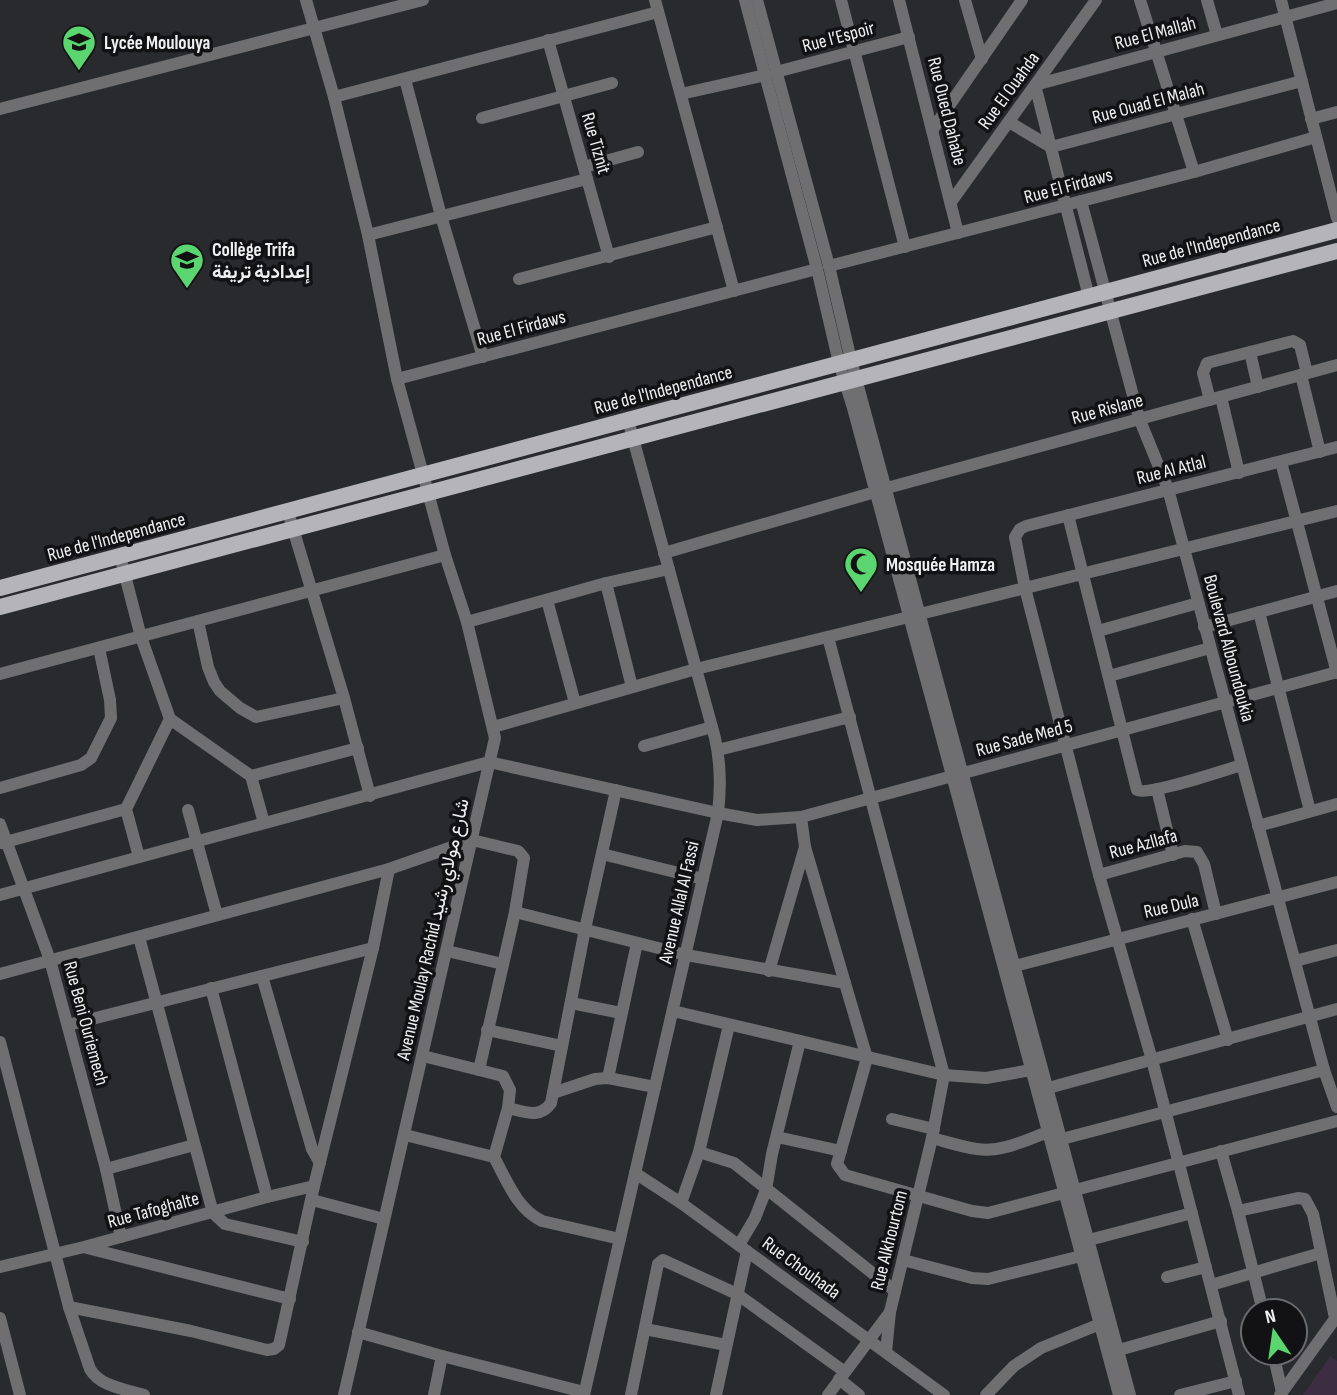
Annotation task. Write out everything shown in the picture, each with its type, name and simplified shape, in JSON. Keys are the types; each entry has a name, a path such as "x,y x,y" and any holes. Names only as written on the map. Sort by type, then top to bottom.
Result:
{"main road":[{"name":"Rue de l'Independance","path":"0,588 1337,230"},
{"name":"Rue de l'Independance","path":"0,607 1337,251"}],"street":[{"name":"Avenue Moulay Rachid شارع مولاي رشيد","path":"306,0 334,97 368,235 397,379 467,622 495,738 344,1395"},
{"path":"0,108 313,27 383,5 423,0"},
{"path":"745,0 771,74"},
{"path":"757,0 771,74 845,362 958,774 1031,1070 1043,1090 1062,1139 1081,1256 1119,1395"},
{"path":"841,0 905,247"},
{"name":"Rue Oued Dahabe","path":"899,0 958,233"},
{"path":"965,0 982,59"},
{"path":"933,129 1022,0"},
{"name":"Rue El Ouahda","path":"951,202 1096,0"},
{"path":"1140,0 1178,114 1194,172"},
{"path":"1207,0 1217,35"},
{"path":"1281,0 1337,218"},
{"name":"Rue El Mallah","path":"1035,85 1337,3"},
{"path":"334,97 548,40 657,6 734,291"},
{"name":"Rue l’Espoir","path":"681,94 771,74 909,37"},
{"name":"Rue Tiznit","path":"548,40 609,257"},
{"path":"405,79 441,216 483,357"},
{"name":"Rue Ouad El Malah","path":"1051,147 1302,81"},
{"path":"482,118 612,83"},
{"path":"1035,85 1066,205 1097,294"},
{"path":"1311,118 1337,112"},
{"path":"1009,122 1051,147"},
{"name":"Rue El Firdaws","path":"397,379 1316,138"},
{"path":"368,235 586,173 638,152"},
{"path":"1080,201 1097,294"},
{"path":"519,279 717,227"},
{"name":"Boulevard Alboundoukia","path":"1097,294 1110,311 1139,418 1168,489 1309,1016 1337,1107"},
{"path":"1239,473 1215,399 1203,373 1207,363 1298,342 1320,452"},
{"path":"1250,352 1258,387"},
{"name":"Rue Rislane","path":"664,553 881,490 1337,365"},
{"name":"Avenue Allal Al Fassi","path":"584,1393 718,813 721,782 718,750 628,420"},
{"name":"Rue Al Atlal","path":"1025,588 1015,543 1017,533 1026,526 1337,447"},
{"path":"1280,462 1337,672"},
{"path":"288,512 344,698 370,796"},
{"path":"493,727 696,669 1337,512"},
{"path":"1068,515 1135,787 1142,792 1157,789 1242,765"},
{"path":"0,674 446,555"},
{"path":"120,556 141,637 170,719 251,776 264,823"},
{"path":"467,622 606,583 668,569"},
{"path":"606,583 632,687"},
{"path":"1025,588 1239,1395"},
{"path":"1204,627 1337,591"},
{"path":"548,600 575,704"},
{"path":"1098,631 1198,603"},
{"path":"1258,612 1310,811"},
{"path":"198,621 214,682 220,691 240,708 256,717 344,698"},
{"path":"828,637 944,1075"},
{"path":"0,788 81,765 91,758 108,726 111,710 99,648"},
{"path":"1109,676 1210,648"},
{"name":"Rue Sade Med 5","path":"489,762 757,820 801,817 1337,672"},
{"path":"718,750 850,718"},
{"path":"139,857 126,809 170,719"},
{"path":"644,746 712,727"},
{"path":"251,776 358,748"},
{"path":"0,895 489,762"},
{"path":"958,774 1015,966 1043,1090 1048,1132 1089,1240 1130,1395"},
{"path":"1157,789 1173,855"},
{"path":"508,1108 537,1114 543,1112 551,1103 616,790"},
{"path":"1258,826 1337,804"},
{"path":"3,843 126,809"},
{"path":"188,810 217,915"},
{"path":"801,817 805,847 867,1058 837,1164 845,1175 972,1211 988,1213 1337,1121"},
{"name":"Rue Beni Ouriemech","path":"0,824 3,843 24,888 50,960 106,1169 121,1237"},
{"path":"0,974 389,869 472,840 522,853 524,864 479,1070"},
{"path":"769,971 805,847"},
{"name":"Rue Azllafa","path":"1099,875 1173,855 1197,852 1204,864 1216,914"},
{"path":"602,854 703,879"},
{"path":"69,1307 191,1331 267,1350 279,1345 314,1186 373,948 389,869"},
{"name":"Rue Dula","path":"1015,966 1337,882"},
{"path":"515,912 686,955 845,984"},
{"path":"1192,919 1228,1040"},
{"path":"139,937 213,1213 225,1224 303,1241"},
{"path":"608,1078 636,943"},
{"path":"68,1025 373,948"},
{"path":"1294,961 1337,950"},
{"path":"447,951 503,964"},
{"path":"262,976 312,1149 320,1163"},
{"path":"211,988 267,1197"},
{"path":"570,1003 621,1013"},
{"path":"1043,1090 1337,1009"},
{"path":"673,1011 944,1075 986,1077 1031,1070"},
{"path":"681,1203 699,1152 729,1025"},
{"path":"487,1030 562,1046"},
{"path":"716,1395 737,1294 743,1248 766,1190 800,1041"},
{"path":"0,1042 69,1307 95,1378 144,1395"},
{"path":"423,1056 503,1076 506,1080 510,1090 508,1108 494,1157 524,1209 531,1216 620,1239"},
{"path":"1062,1139 1324,1070"},
{"name":"Rue Alkhourtom","path":"828,1395 890,1312 933,1133 944,1075"},
{"path":"553,1093 595,1079 608,1078 655,1087"},
{"path":"892,1119 978,1150 1009,1147 1048,1132"},
{"path":"405,1135 494,1157"},
{"path":"777,1137 841,1151"},
{"path":"106,1169 194,1145"},
{"path":"1221,1151 1260,1297"},
{"path":"699,1152 734,1163 895,1291"},
{"name":"Rue Chouhada","path":"635,1172 944,1395"},
{"name":"Rue Tafoghalte","path":"0,1267 314,1186"},
{"path":"1238,1211 1298,1198 1305,1199 1313,1214 1336,1317 1281,1394"},
{"path":"312,1200 384,1219"},
{"path":"1089,1240 1192,1213"},
{"path":"84,1247 290,1299"},
{"path":"1211,1285 1321,1253"},
{"path":"903,1260 972,1278 988,1279 1081,1256"},
{"path":"631,1395 658,1264 663,1259 737,1294 842,1376 859,1395"},
{"path":"1167,1277 1206,1267"},
{"path":"886,1352 890,1312"},
{"path":"0,1318 20,1395"},
{"path":"1119,1350 1221,1321"},
{"path":"986,1395 1014,1366 1041,1348 1100,1324"},
{"path":"645,1329 726,1345"},
{"path":"358,1332 584,1393"},
{"path":"434,1395 442,1356"},
{"path":"1276,1367 1281,1394"},
{"path":"1180,1395 1236,1381"}],"shaded area":[{"path":"1330,1356 1337,1361 1337,1395 1303,1395"}],"place":[{"name":"Lycée Moulouya","path":"79,72"},
{"name":"Collège Trifa إعدادية تريفة","path":"187,290"},
{"name":"Mosquée Hamza","path":"861,594"}]}
